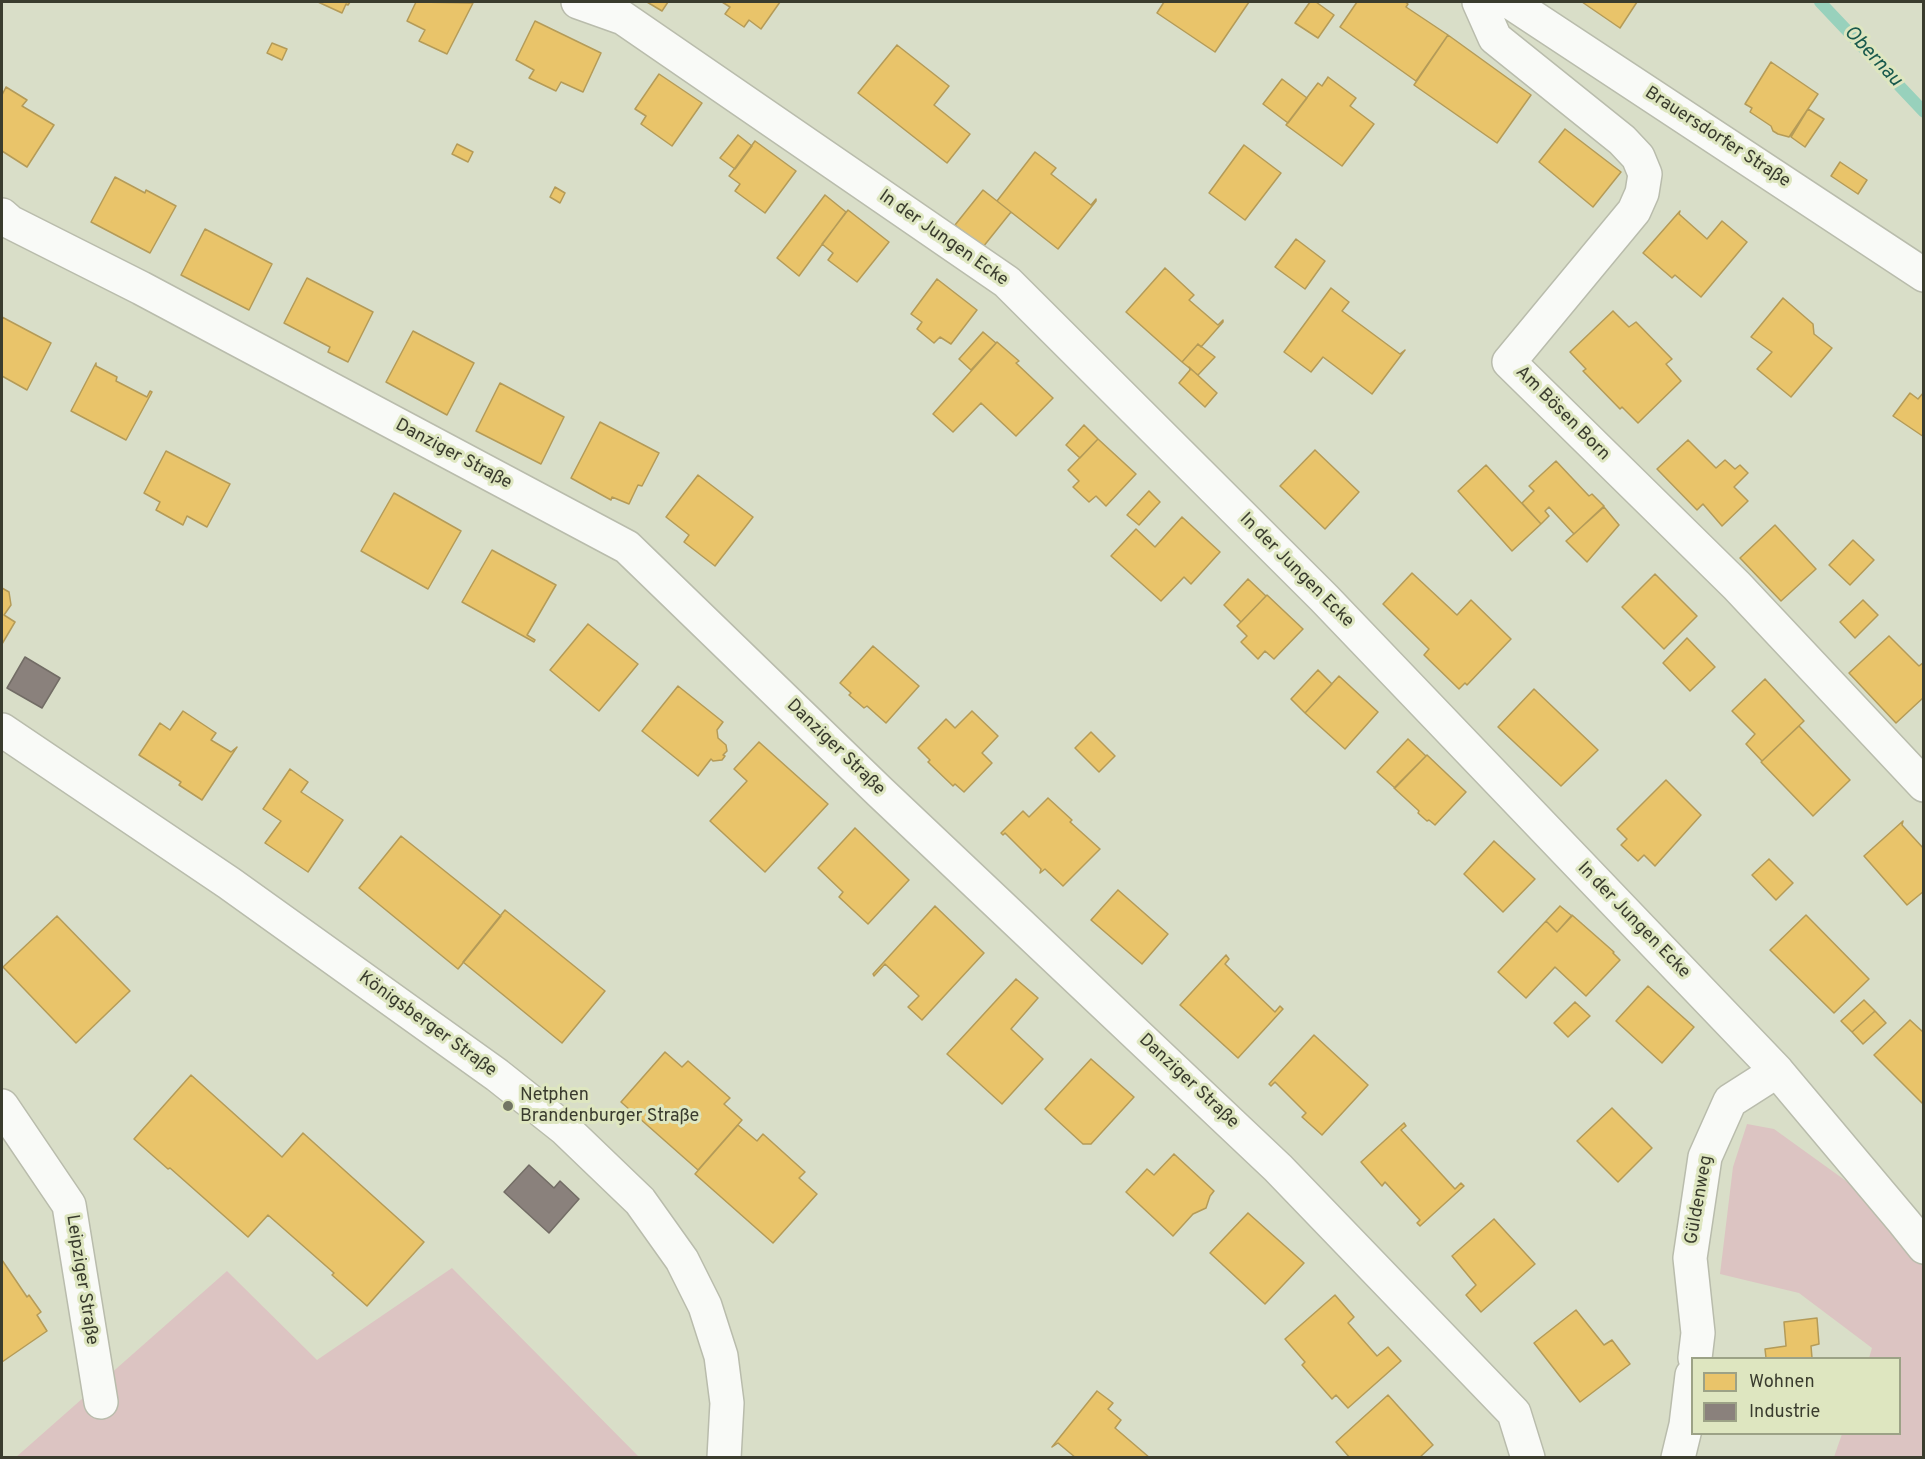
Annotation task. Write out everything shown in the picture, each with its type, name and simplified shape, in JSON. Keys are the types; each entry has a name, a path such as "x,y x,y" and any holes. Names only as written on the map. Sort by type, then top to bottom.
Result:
{"street":[{"name":"In der Jungen Ecke","path":"578,2 623,18 1007,282 1324,598 1777,1071 1923,1247"},
{"name":"Am Bösen Born","path":"1479,2 1495,38 1622,140 1638,157 1645,174 1642,193 1634,211 1509,362 1737,586 1923,785"},
{"name":"Brauersdorfer Straße","path":"1510,2 1923,275"},
{"name":"Danziger Straße","path":"2,215 10,222 141,288 627,547 879,791 1278,1168 1514,1413 1528,1458"},
{"name":"Königsberger Straße","path":"2,730 230,883 497,1076 565,1129 640,1201 682,1260 705,1306 721,1356 727,1403 724,1458"},
{"name":"Güldenweg","path":"1695,1357 1698,1333 1690,1258 1705,1157 1730,1101 1777,1071"},
{"name":"Leipziger Straße","path":"2,1106 69,1205 101,1402"},
{"path":"1678,1458 1686,1425 1691,1384"}],"shaded area":[{"path":"1747,1124 1774,1129 1860,1191 1900,1226 1923,1264 1923,1457 1834,1457 1842,1435 1901,1435 1901,1357 1869,1357 1872,1348 1799,1293 1720,1274 1733,1167"},
{"path":"452,1268 639,1457 15,1458 227,1271 317,1360"}],"building: Wohnen":[{"path":"318,2 350,2 346,4 342,13"},
{"path":"416,2 473,3 447,54 419,41 425,30 407,21"},
{"path":"647,2 668,2 662,11"},
{"path":"722,2 780,2 761,29 749,20 744,27 725,14 730,7"},
{"path":"1164,2 1249,2 1215,52 1157,13"},
{"path":"1310,2 1316,2 1334,15 1318,38 1295,23"},
{"path":"1357,2 1405,2 1408,4 1406,7 1448,35 1416,81 1340,27"},
{"path":"1582,2 1637,2 1620,28"},
{"path":"535,21 601,53 583,92 561,82 556,91 529,78 534,70 516,60"},
{"path":"1448,35 1531,95 1497,143 1414,85"},
{"path":"272,43 287,49 282,60 267,53"},
{"path":"897,45 949,86 934,105 970,134 947,163 858,93"},
{"path":"1771,62 1818,94 1789,137 1773,131 1771,126 1750,112 1752,108 1745,104"},
{"path":"659,74 702,103 672,146 641,124 646,116 635,109"},
{"path":"1328,77 1356,98 1350,106 1374,124 1342,166 1286,125 1318,83 1322,86"},
{"path":"1282,79 1307,98 1288,123 1263,104"},
{"path":"6,87 27,100 22,106 54,125 27,167 2,151 2,95"},
{"path":"1808,109 1824,119 1805,147 1791,137"},
{"path":"1565,129 1621,172 1593,207 1539,162"},
{"path":"738,135 752,146 735,169 720,158"},
{"path":"755,141 796,171 765,213 735,191 740,184 729,176"},
{"path":"457,144 473,152 468,162 452,154"},
{"path":"1244,145 1281,173 1245,220 1209,193"},
{"path":"1035,152 1056,168 1051,174 1091,205 1096,199 1058,249 997,201"},
{"path":"1840,162 1867,180 1858,194 1831,176"},
{"path":"115,177 176,206 150,253 91,222"},
{"path":"555,187 565,193 560,203 550,197"},
{"path":"983,190 1011,212 983,247 955,225"},
{"path":"825,195 846,212 799,276 777,258"},
{"path":"848,210 889,242 857,282 828,260 833,253 822,244"},
{"path":"1680,211 1679,214 1707,239 1722,221 1747,242 1701,297 1675,275 1672,278 1643,253"},
{"path":"205,229 272,264 249,310 181,275"},
{"path":"1296,239 1325,261 1305,289 1275,267"},
{"path":"1165,268 1194,295 1189,300 1218,325 1223,320 1201,347 1198,344 1182,362 1126,312"},
{"path":"307,278 373,312 348,362 328,352 330,347 284,323"},
{"path":"937,279 977,310 951,344 940,337 934,343 917,329 922,322 911,314"},
{"path":"1331,288 1349,302 1342,311 1400,354 1405,350 1372,394 1323,357 1311,372 1284,352"},
{"path":"1783,298 1813,324 1814,334 1832,348 1791,397 1757,369 1772,352 1751,337"},
{"path":"1613,311 1629,327 1636,322 1672,359 1666,364 1681,381 1638,423 1622,407 1620,409 1583,371 1586,369 1570,352"},
{"path":"2,317 51,343 27,390 2,376"},
{"path":"413,331 474,363 447,415 386,382"},
{"path":"983,332 996,343 971,370 959,359"},
{"path":"997,342 1019,361 1016,363 1053,398 1016,436 981,403 953,432 933,414"},
{"path":"1198,344 1215,357 1198,375 1182,362"},
{"path":"96,363 96,366 117,377 116,381 147,397 150,391 152,392 126,440 71,411"},
{"path":"1189,367 1217,393 1205,407 1179,383 1190,370"},
{"path":"500,383 564,417 541,464 476,431"},
{"path":"1924,392 1924,437 1893,416 1910,393 1918,399"},
{"path":"600,422 659,453 642,486 638,485 629,504 612,497 611,500 571,478"},
{"path":"1084,425 1098,439 1080,458 1066,445"},
{"path":"1098,439 1136,474 1106,506 1096,496 1089,502 1073,487 1079,481 1068,470"},
{"path":"1688,440 1716,468 1725,460 1735,469 1740,465 1748,473 1734,487 1748,501 1722,526 1703,504 1697,510 1657,469"},
{"path":"1315,450 1359,492 1325,529 1280,486"},
{"path":"166,451 230,484 207,527 187,516 183,525 156,510 160,502 144,493"},
{"path":"1556,461 1589,496 1592,494 1604,506 1574,534 1549,507 1545,511 1549,516 1541,524 1522,503 1534,491 1529,486"},
{"path":"1486,465 1541,524 1512,551 1458,491"},
{"path":"698,475 753,517 715,566 684,542 689,535 666,517"},
{"path":"1149,491 1160,502 1139,525 1127,515"},
{"path":"394,493 461,531 428,589 361,551"},
{"path":"1604,507 1619,525 1587,562 1566,541"},
{"path":"1182,517 1220,552 1191,584 1184,577 1161,601 1111,556 1136,529 1155,547"},
{"path":"1775,525 1816,569 1781,601 1740,558"},
{"path":"1853,540 1874,560 1850,585 1829,565"},
{"path":"492,550 556,585 527,635 535,640 534,642 462,602"},
{"path":"1412,573 1457,615 1471,600 1511,639 1467,685 1465,683 1459,689 1424,655 1429,649 1383,604"},
{"path":"1655,574 1697,616 1664,649 1622,607"},
{"path":"1248,579 1266,596 1241,622 1224,605"},
{"path":"2,588 9,592 11,605 4,615 15,622 2,644"},
{"path":"1267,595 1303,629 1274,659 1265,651 1258,659 1241,642 1247,636 1237,626"},
{"path":"1863,600 1878,615 1855,638 1840,622"},
{"path":"588,624 638,664 599,711 550,670"},
{"path":"1889,636 1919,666 1924,662 1924,697 1896,723 1849,673"},
{"path":"1687,638 1715,667 1690,691 1663,663"},
{"path":"873,646 919,686 886,723 867,706 864,708 849,695 851,693 840,683"},
{"path":"1318,670 1332,684 1305,713 1291,699"},
{"path":"1339,676 1378,712 1345,749 1305,713"},
{"path":"1765,679 1804,721 1762,761 1746,744 1755,734 1732,711"},
{"path":"678,686 723,722 717,730 718,738 726,745 727,751 723,755 725,756 722,760 713,761 711,759 698,776 642,731"},
{"path":"1534,689 1598,750 1561,786 1498,727"},
{"path":"183,711 216,733 211,740 231,752 237,747 202,800 179,785 181,782 139,755 160,723 170,730"},
{"path":"972,711 998,736 982,753 992,763 964,792 955,784 953,786 928,762 930,760 918,748 946,719 955,728"},
{"path":"1799,726 1850,780 1813,816 1761,762"},
{"path":"1091,732 1115,756 1099,772 1075,748"},
{"path":"1408,739 1426,756 1395,788 1377,772"},
{"path":"759,742 828,804 765,872 710,821 747,781 734,769"},
{"path":"1427,755 1466,792 1435,825 1418,813 1419,811 1394,788"},
{"path":"290,769 308,782 301,792 343,820 308,872 265,843 281,821 263,809"},
{"path":"1666,780 1701,815 1655,866 1644,855 1638,861 1621,845 1627,839 1617,829"},
{"path":"1048,798 1100,849 1063,886 1045,869 1040,873 1041,869 1005,833 1003,835 1001,833 1023,811 1029,817"},
{"path":"1903,821 1902,825 1924,849 1924,891 1907,905 1864,856"},
{"path":"855,828 909,880 868,924 839,897 843,892 818,868"},
{"path":"401,836 501,916 458,969 359,888"},
{"path":"1494,841 1535,879 1503,912 1464,874"},
{"path":"1769,859 1793,883 1776,900 1752,875"},
{"path":"1118,890 1168,934 1142,964 1091,920"},
{"path":"935,906 984,953 922,1020 908,1007 919,996 885,964 874,976 873,974"},
{"path":"1560,906 1572,916 1557,932 1546,921"},
{"path":"505,910 605,991 562,1043 463,962"},
{"path":"1572,915 1620,960 1586,996 1555,967 1526,998 1498,972 1546,921 1557,932"},
{"path":"1806,915 1869,979 1834,1013 1770,950"},
{"path":"57,916 130,991 76,1043 3,967"},
{"path":"1226,955 1229,959 1225,964 1275,1012 1280,1006 1283,1009 1238,1058 1180,1005"},
{"path":"1016,979 1038,998 1011,1029 1043,1059 1002,1104 947,1054"},
{"path":"1648,986 1694,1027 1662,1063 1616,1021"},
{"path":"1864,1000 1875,1011 1852,1032 1841,1021"},
{"path":"1575,1002 1590,1016 1568,1037 1554,1023"},
{"path":"1875,1011 1886,1023 1863,1044 1852,1032"},
{"path":"1910,1020 1924,1033 1924,1105 1874,1055"},
{"path":"1314,1035 1368,1085 1322,1135 1302,1117 1306,1113 1275,1082 1271,1086 1269,1084"},
{"path":"665,1052 682,1067 688,1061 730,1098 724,1104 742,1120 698,1170 621,1102"},
{"path":"1091,1059 1134,1097 1091,1144 1083,1144 1045,1109"},
{"path":"191,1075 282,1157 303,1133 424,1242 367,1306 332,1275 334,1273 268,1215 248,1237 134,1139"},
{"path":"1612,1108 1652,1148 1618,1182 1577,1141"},
{"path":"1404,1123 1406,1126 1401,1130 1455,1189 1461,1183 1464,1186 1420,1226 1417,1223 1420,1220 1385,1182 1382,1186 1361,1162"},
{"path":"738,1125 757,1141 763,1134 805,1172 799,1178 817,1194 773,1243 695,1174"},
{"path":"1174,1154 1214,1191 1206,1208 1193,1214 1173,1236 1126,1192 1147,1169 1154,1175"},
{"path":"1248,1213 1304,1263 1265,1304 1210,1253"},
{"path":"1494,1219 1535,1264 1481,1312 1466,1295 1476,1285 1452,1256"},
{"path":"2,1260 27,1297 29,1295 41,1312 37,1315 47,1331 2,1362"},
{"path":"1335,1295 1354,1317 1348,1323 1377,1356 1388,1347 1401,1361 1348,1408 1336,1395 1332,1399 1302,1365 1305,1362 1285,1339"},
{"path":"1576,1310 1604,1345 1612,1340 1630,1364 1580,1402 1534,1343"},
{"path":"1817,1318 1819,1344 1811,1346 1812,1357 1766,1357 1765,1349 1786,1346 1784,1322"},
{"path":"1097,1391 1113,1403 1108,1409 1121,1420 1115,1428 1150,1458 1076,1458 1058,1443 1052,1447"},
{"path":"1388,1395 1433,1445 1419,1458 1350,1458 1336,1442"}],"building: Industrie":[{"path":"25,657 60,678 42,708 7,688"},
{"path":"529,1165 554,1188 560,1181 579,1199 549,1233 504,1192"}],"waterway":[{"name":"Obernau","path":"1820,2 1924,112"}],"place":[{"name":"Netphen Brandenburger Straße","path":"508,1106"}]}
